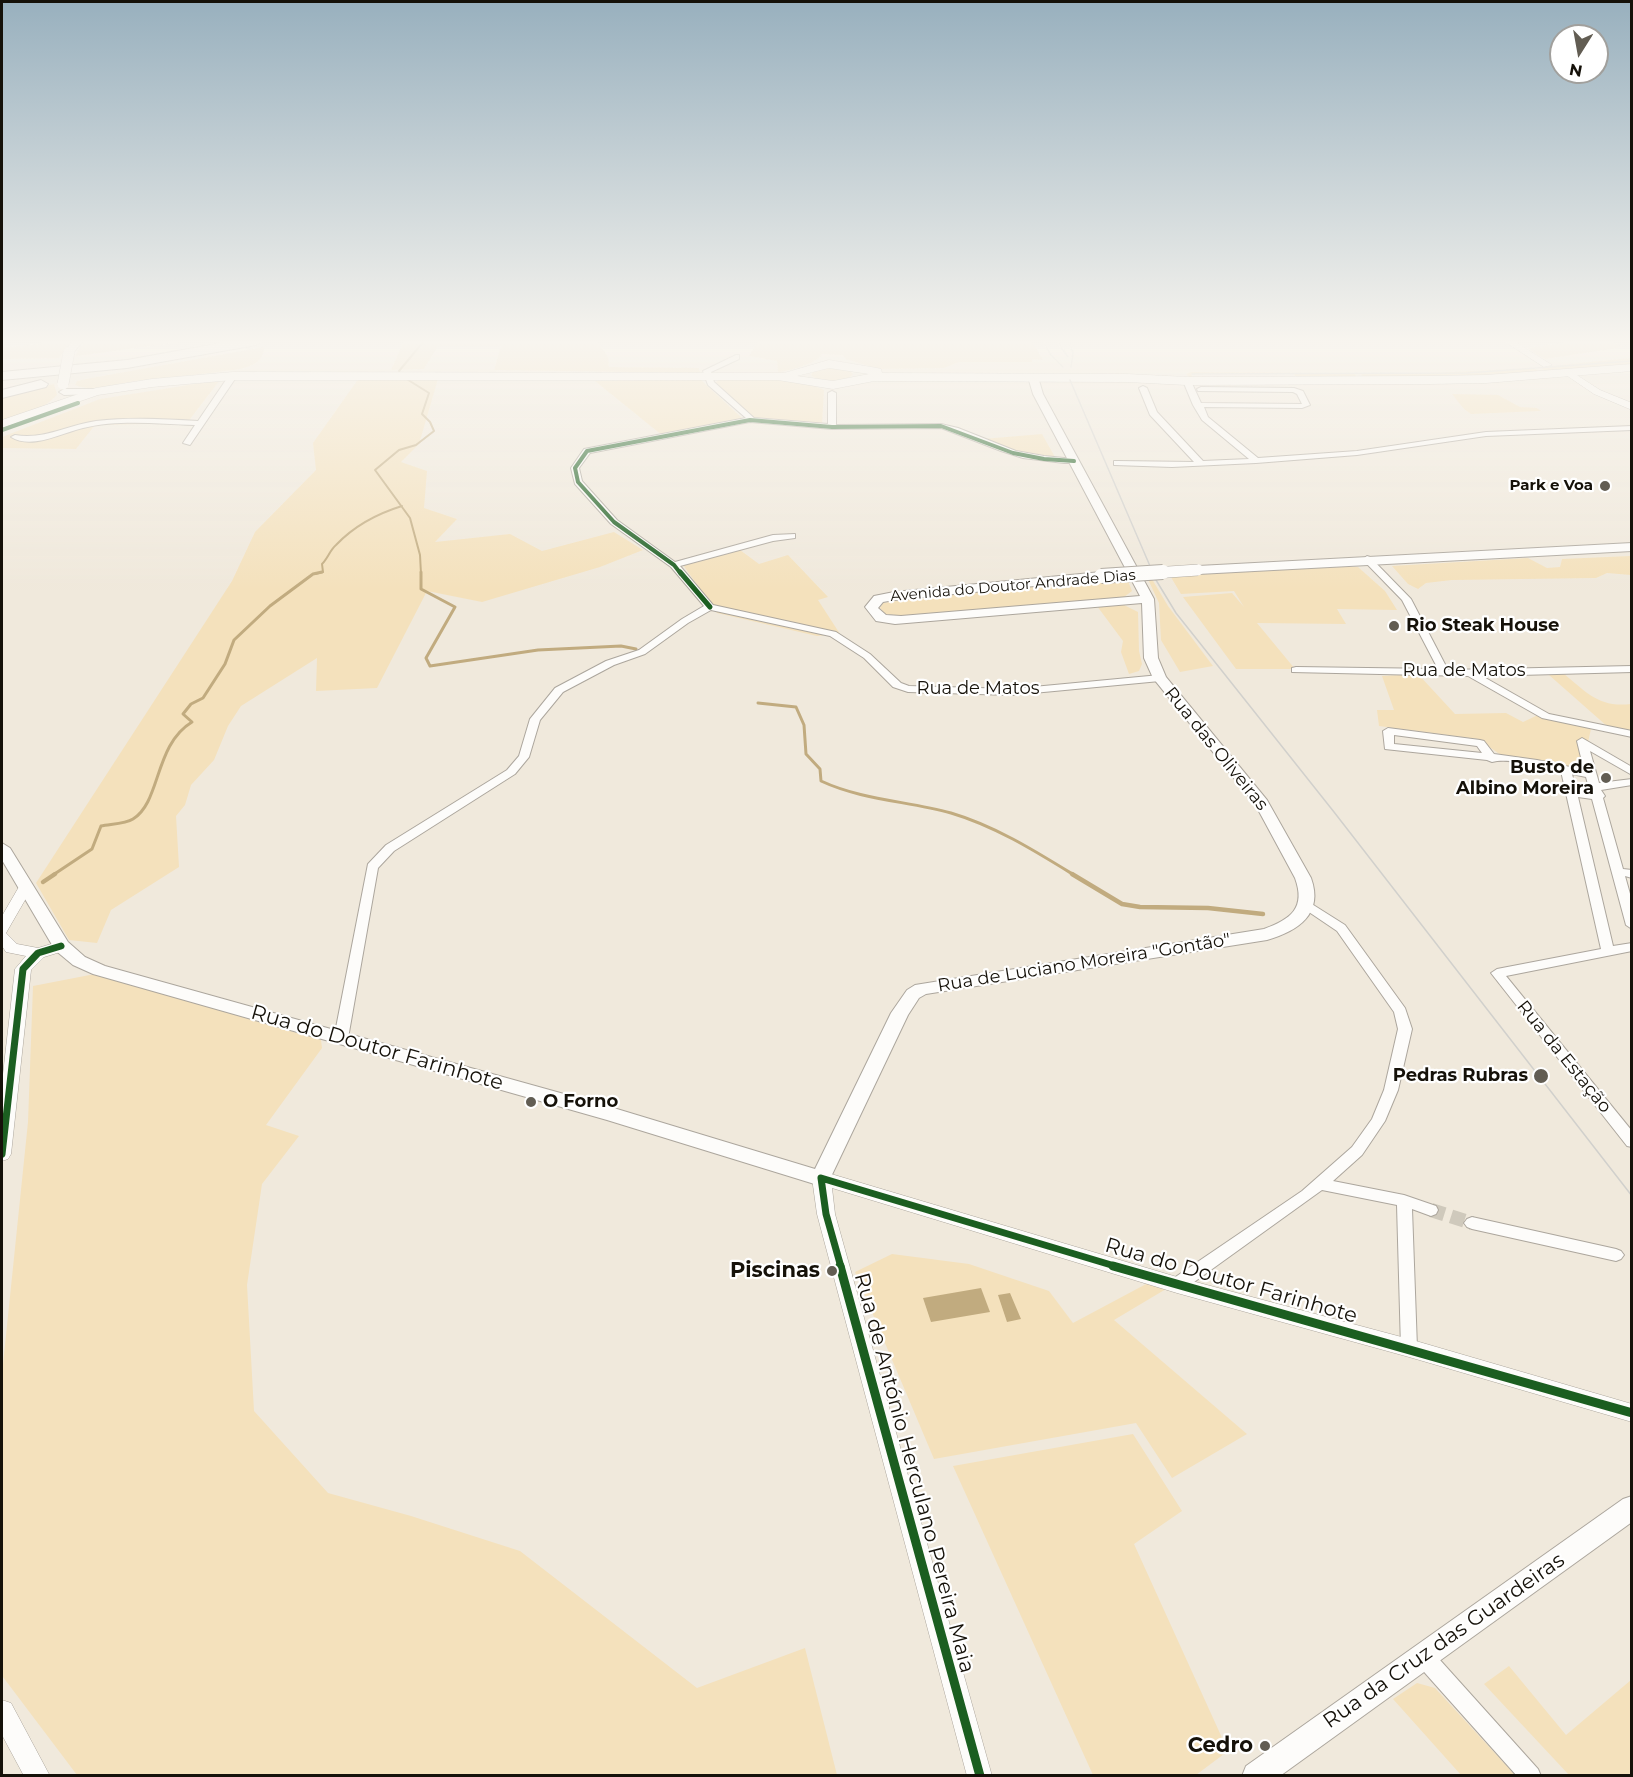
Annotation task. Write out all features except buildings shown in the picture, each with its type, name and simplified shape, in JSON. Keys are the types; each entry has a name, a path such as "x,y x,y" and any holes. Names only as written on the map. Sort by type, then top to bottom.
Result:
{"main road":[{"path":"1054,424 1148,599 1151,658 1160,678"},
{"name":"Avenida do Doutor Andrade Dias","path":"1443,555 1533,546 1632,540"},
{"name":"Avenida do Doutor Andrade Dias","path":"1148,599 906,620 881,618 871,608 879,599 894,596 1101,576 1367,559 1632,547"},
{"name":"Rua das Oliveiras","path":"1160,678 1265,808 1303,878 1307,889 1307,905"},
{"path":"2,848 61,946"},
{"name":"Rua de Luciano Moreira \"Gontão\"","path":"821,1178 905,1004 921,989 1267,934 1291,925 1307,905"},
{"name":"Rua do Doutor Farinhote","path":"61,946 79,961 99,970 607,1113 821,1178"},
{"name":"Rua da Cruz das Guardeiras","path":"1256,1776 1632,1507"}],"street":[{"path":"15,437 26,440 43,439 92,424 100,424"},
{"path":"187,443 199,424"},
{"path":"341,1038 372,867 390,848 511,772 524,757 536,719 559,690 610,663 642,652 685,621 711,607 674,565 614,522 578,482 576,465 587,451 594,449 729,424"},
{"path":"796,424 832,427 941,426 957,429 1013,452 1060,461 1074,461"},
{"path":"1163,424 1201,464"},
{"path":"1212,424 1256,461"},
{"path":"1117,463 1201,464 1256,461 1357,453 1486,434 1632,428"},
{"path":"674,565 773,538 792,536"},
{"path":"1367,559 1406,599 1444,672"},
{"name":"Rua de Matos","path":"711,607 833,634 867,656 897,685 908,689 1012,692 1160,678"},
{"name":"Rua de Matos","path":"1296,670 1471,673 1632,669"},
{"path":"1471,673 1546,716 1632,734"},
{"path":"1492,759 1480,743 1388,731 1389,747 1492,759 1538,763 1566,771 1592,774"},
{"path":"1632,772 1582,741 1632,925"},
{"path":"1566,771 1608,951 1632,947"},
{"path":"1571,793 1597,792 1632,782"},
{"path":"1616,872 1632,873"},
{"path":"2,929 25,888"},
{"path":"1177,1285 1307,1195 1357,1151 1378,1121 1391,1090 1405,1029 1400,1011 1341,928 1307,905"},
{"path":"2,937 12,948 39,953"},
{"path":"2,1154 23,969 39,953 61,946"},
{"name":"Rua da Estação","path":"1608,951 1497,973 1632,1142"},
{"name":"Rua do Doutor Farinhote","path":"821,1178 1177,1285 1409,1348 1632,1413"},
{"name":"Rua de António Herculano Pereira Maia","path":"821,1178 826,1214 980,1776"},
{"path":"1319,1184 1404,1201 1431,1210"},
{"path":"1404,1201 1409,1348"},
{"path":"1472,1223 1616,1255"},
{"path":"1424,1657 1531,1776"},
{"path":"2,1712 38,1776"}],"shaded area":[{"path":"36,424 144,424 95,425 76,449 2,448 2,437"},
{"path":"326,424 425,424 419,444 401,462 427,471 424,508 457,519 435,542 510,534 542,551 614,532 643,550 600,567 482,602 427,591 377,688 316,691 317,658 241,706 228,726 214,760 191,785 185,805 176,816 179,867 111,910 97,943 69,940 36,883 232,581 255,532 316,470 313,443"},
{"path":"648,424 720,424 663,436"},
{"path":"1042,434 1055,457 1001,448 983,439"},
{"path":"740,550 759,564 788,555 828,597 818,600 840,634 817,636 717,613 683,565"},
{"path":"1630,556 1631,575 1607,573 1596,578 1452,580 1426,583 1418,589 1408,584 1392,566 1528,558 1547,568 1560,567 1562,559"},
{"path":"1287,567 1358,567 1385,591 1397,610 1337,609 1346,624 1257,623 1295,669 1236,669 1183,597 1232,593 1244,607 1234,591 1181,594 1169,574"},
{"path":"1149,574 1168,606 1213,666 1180,672 1161,640 1159,603 1146,575"},
{"path":"1112,580 1128,581 1132,591 1124,597 907,616 885,614 880,608 883,603 942,595"},
{"path":"1124,605 1138,612 1139,651 1142,664 1139,671 1129,674 1121,652 1123,641 1097,606"},
{"path":"1563,673 1601,701 1620,705 1631,704 1631,730 1608,727 1549,675"},
{"path":"1418,674 1455,714 1506,713 1523,722 1538,715 1591,729 1582,768 1508,760 1478,739 1379,726 1377,710 1394,710 1382,676"},
{"path":"95,974 321,1040 322,1048 266,1125 299,1136 262,1184 247,1285 254,1411 328,1493 411,1516 520,1551 697,1688 805,1648 837,1775 77,1775 3,1677 2,1374 28,1122 33,986"},
{"path":"892,1254 969,1264 1049,1291 1073,1323 1148,1283 1166,1289 1114,1320 1247,1434 1172,1478 1136,1423 934,1459 855,1272"},
{"path":"981,1288 990,1312 931,1322 923,1298"},
{"path":"1010,1293 1021,1319 1007,1322 998,1295"},
{"path":"1133,1434 1182,1511 1134,1544 1228,1751 1196,1775 1093,1775 953,1466"},
{"path":"1509,1666 1566,1735 1631,1680 1631,1775 1569,1775 1484,1684"},
{"path":"1417,1683 1435,1688 1515,1775 1461,1775 1393,1699"}],"waterway":[{"path":"401,506 375,470 399,450 416,445 434,431 431,424"},
{"path":"315,574 323,572 322,564 334,547 358,526 401,506"},
{"path":"401,506 410,518 420,555 421,574"},
{"path":"53,875 92,849 101,826 130,821 142,811 149,800 171,744 192,722 183,714 191,704 203,698 225,664 234,640 270,606 313,574 322,572"},
{"path":"421,574 421,589 455,607 426,658 430,666 538,650 621,646 636,649"},
{"path":"758,703 796,707 804,725 806,754 820,769 821,781 852,792 967,818 1014,840 1074,875"},
{"path":"43,882 55,874"},
{"path":"1072,874 1122,904 1140,907 1208,908 1263,914"}],"tunnel":[{"path":"1431,1210 1472,1223"}],"tram line":[{"path":"1089,424 1156,580 1176,613 1334,812 1632,1196"}],"cycle path":[{"path":"2,430 19,424"},
{"path":"710,607 674,565 614,522 578,482 575,468 587,451 729,424"},
{"path":"796,424 832,427 941,426 1013,453 1044,459 1074,461"},
{"path":"2,1154 23,969 38,953 61,946"},
{"path":"980,1776 826,1214 821,1178 1177,1285 1409,1348 1632,1413"}],"place":[{"name":"Park e Voa","path":"1605,486"},
{"name":"Rio Steak House","path":"1394,626"},
{"name":"Busto de Albino Moreira","path":"1606,778"},
{"name":"Pedras Rubras","path":"1541,1076"},
{"name":"O Forno","path":"531,1102"},
{"name":"Piscinas","path":"832,1271"},
{"name":"Cedro","path":"1265,1746"}]}
